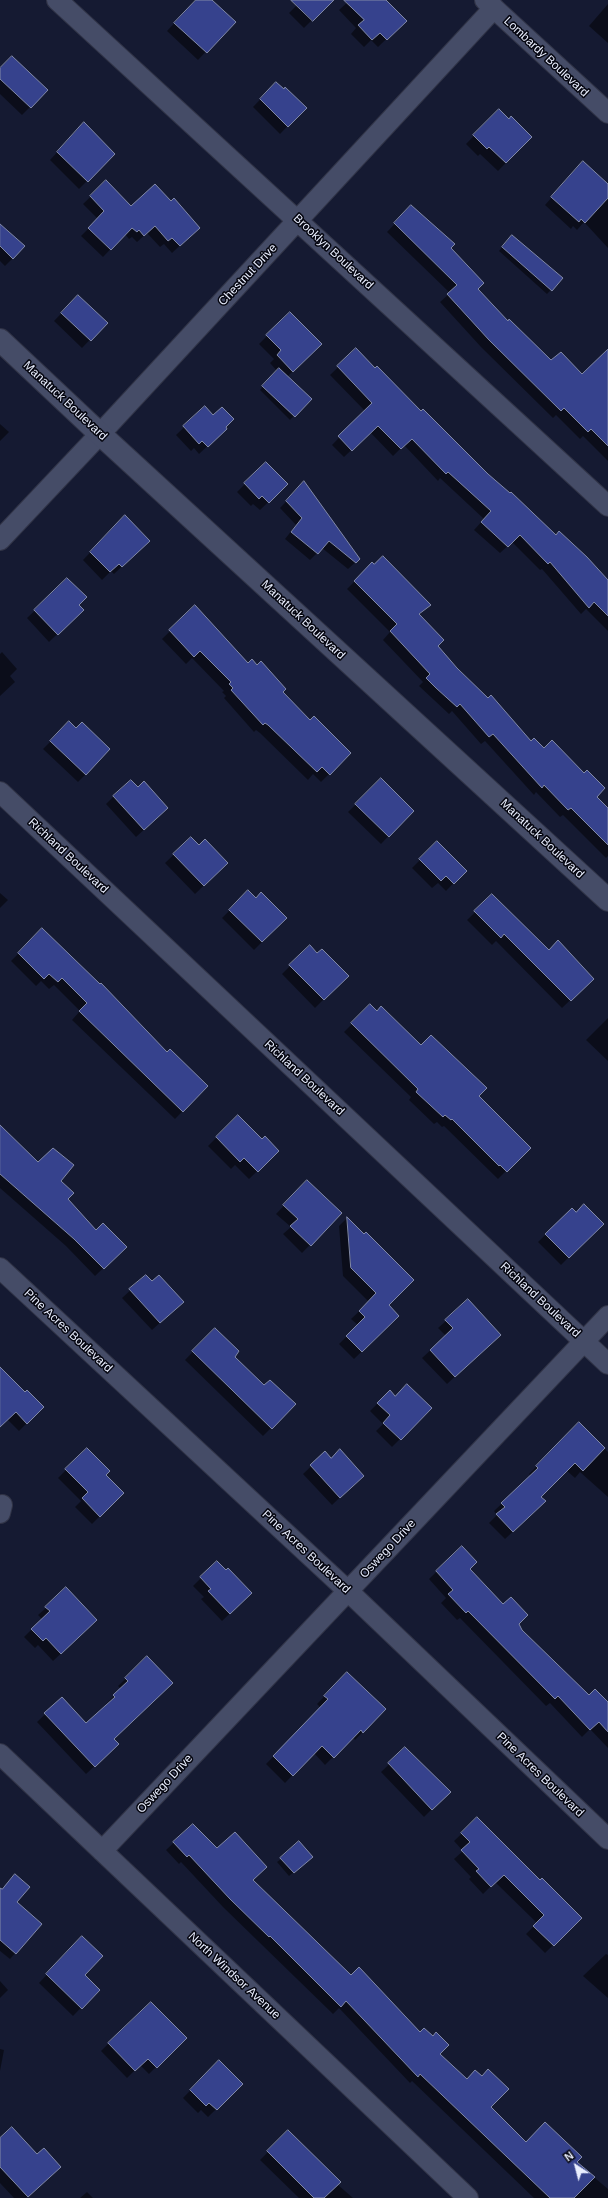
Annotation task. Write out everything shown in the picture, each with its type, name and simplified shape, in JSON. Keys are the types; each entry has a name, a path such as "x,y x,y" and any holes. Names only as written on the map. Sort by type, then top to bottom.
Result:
{"street":[{"name":"Brooklyn Boulevard","path":"57,0 299,220 608,506"},
{"name":"Chestnut Drive","path":"0,540 299,220 489,4"},
{"name":"Lombardy Boulevard","path":"489,4 608,113"},
{"name":"Manatuck Boulevard","path":"0,340 100,434 608,900"},
{"name":"Richland Boulevard","path":"0,792 608,1364"},
{"name":"Pine Acres Boulevard","path":"0,1268 604,1829"},
{"name":"Oswego Drive","path":"102,1851 608,1316"},
{"name":"North Windsor Avenue","path":"0,1754 468,2198"}],"building":[{"path":"196,0 212,0 236,22 207,53 174,23"},
{"path":"291,0 334,0 313,21"},
{"path":"344,0 386,0 407,21 387,40 380,33 372,40 358,25 364,20"},
{"path":"12,56 48,90 31,108 0,79 0,68"},
{"path":"276,82 284,89 285,87 307,108 288,127 260,99"},
{"path":"499,109 509,119 511,116 532,137 506,163 489,147 487,149 473,135"},
{"path":"84,122 115,154 88,182 57,152"},
{"path":"583,161 608,184 608,198 585,223 581,219 579,222 551,197"},
{"path":"106,180 131,206 155,184 171,201 174,198 200,228 180,246 172,238 168,241 155,226 144,236 139,230 137,232 132,228 111,250 88,228 104,211 90,196"},
{"path":"411,205 455,244 451,248 484,283 478,289 508,321 509,319 551,360 561,352 582,374 608,349 608,446 591,429 588,432 564,408 561,411 489,340 447,294 457,285 394,223"},
{"path":"0,224 25,246 13,259 0,246"},
{"path":"512,235 563,278 552,291 502,247"},
{"path":"78,295 108,323 91,341 61,313"},
{"path":"290,312 322,344 293,372 277,355 281,350 266,335"},
{"path":"356,348 375,368 377,366 421,411 423,409 488,474 510,493 511,492 556,535 559,531 587,557 608,580 608,616 594,602 589,608 550,562 548,564 520,535 508,547 481,522 491,511 448,472 446,474 412,439 401,449 378,426 352,451 338,436 372,403 337,366"},
{"path":"279,368 312,399 295,417 262,386"},
{"path":"205,406 213,415 222,407 234,419 226,427 227,429 208,447 202,441 199,444 183,426"},
{"path":"266,462 288,484 269,503 262,496 259,499 244,483"},
{"path":"304,481 360,559 356,563 329,541 318,554 291,532 302,518 286,501"},
{"path":"125,515 150,541 122,567 119,564 110,572 90,552"},
{"path":"383,556 431,605 419,614 444,640 438,646 457,668 488,698 491,695 531,741 534,738 544,748 552,740 584,773 587,770 605,788 597,797 608,808 608,845 571,808 568,810 544,785 542,788 493,734 489,737 460,704 457,707 426,678 430,674 390,631 397,624 354,581 372,562 374,564"},
{"path":"67,578 87,597 79,605 84,610 58,635 34,610"},
{"path":"195,605 248,663 252,659 257,665 261,661 286,689 283,692 310,720 314,716 351,753 330,775 322,767 317,772 268,725 265,723 263,725 231,690 233,688 229,684 231,682 200,651 194,657 169,630"},
{"path":"69,721 76,728 82,722 110,749 86,775 50,741"},
{"path":"381,778 414,811 389,837 355,804"},
{"path":"131,780 138,787 144,781 168,808 144,830 113,796"},
{"path":"191,837 199,845 205,839 228,863 204,886 173,854"},
{"path":"437,841 467,871 454,884 446,876 441,881 419,859"},
{"path":"248,890 256,898 261,892 287,918 262,942 229,910"},
{"path":"492,894 549,950 558,940 594,979 571,1001 504,934 501,938 474,911"},
{"path":"42,928 100,984 101,983 167,1052 170,1049 208,1086 183,1112 79,1011 87,1003 62,978 58,982 49,974 44,979 18,953"},
{"path":"310,945 317,953 322,949 349,976 324,1000 289,965"},
{"path":"370,1004 377,1011 381,1006 421,1045 431,1035 487,1088 479,1096 531,1148 507,1172 500,1165 499,1166 452,1119 451,1120 445,1115 443,1117 416,1092 418,1089 351,1023"},
{"path":"238,1115 262,1139 265,1136 279,1151 258,1172 244,1158 240,1162 216,1137"},
{"path":"0,1125 38,1162 53,1148 74,1165 61,1181 74,1193 68,1199 96,1230 103,1223 127,1247 104,1269 74,1239 0,1174"},
{"path":"307,1180 342,1213 311,1246 290,1226 298,1219 283,1205"},
{"path":"584,1204 604,1224 569,1258 545,1234 572,1208 576,1212"},
{"path":"347,1217 364,1234 366,1232 414,1280 389,1305 399,1316 362,1352 346,1336 365,1317 359,1311 376,1293 351,1268"},
{"path":"146,1275 152,1281 159,1275 184,1302 160,1323 129,1289"},
{"path":"468,1299 501,1335 455,1377 430,1350 453,1328 445,1320"},
{"path":"215,1328 239,1351 235,1357 264,1385 270,1380 296,1404 272,1429 192,1351"},
{"path":"0,1367 25,1392 27,1390 44,1407 27,1424 16,1412 0,1427"},
{"path":"407,1384 432,1408 401,1440 383,1423 390,1415 377,1403 390,1390 395,1396"},
{"path":"579,1422 605,1448 583,1471 575,1463 541,1497 546,1501 513,1532 496,1514 505,1507 501,1503 538,1468 536,1466"},
{"path":"87,1448 110,1471 106,1475 124,1493 100,1517 82,1498 88,1492 65,1469"},
{"path":"340,1449 364,1476 340,1498 310,1465 325,1451 331,1458"},
{"path":"462,1546 477,1562 470,1569 503,1604 511,1597 528,1615 519,1624 522,1630 589,1695 595,1689 608,1702 608,1732 599,1722 590,1730 558,1696 555,1699 468,1611 466,1613 448,1594 453,1590 436,1571"},
{"path":"217,1561 226,1570 228,1568 252,1593 230,1614 208,1591 211,1589 200,1577"},
{"path":"66,1587 97,1620 61,1654 46,1638 43,1641 31,1629 50,1611 45,1607"},
{"path":"147,1656 173,1683 114,1739 119,1744 95,1767 44,1713 62,1697 86,1723 115,1697 113,1695 128,1681 125,1678"},
{"path":"347,1672 386,1709 363,1733 361,1730 334,1758 322,1746 293,1776 273,1756 328,1699 324,1696"},
{"path":"405,1747 451,1792 432,1810 388,1763"},
{"path":"477,1817 540,1880 542,1878 582,1918 554,1946 533,1926 544,1915 504,1875 491,1887 476,1871 479,1869 461,1850 470,1842 461,1833"},
{"path":"193,1824 217,1848 235,1832 267,1867 253,1880 351,1975 359,1967 420,2032 424,2028 433,2036 436,2032 449,2045 440,2054 467,2079 475,2070 482,2076 488,2069 509,2089 491,2107 526,2142 545,2122 582,2157 577,2162 595,2177 574,2198 550,2198 420,2074 418,2077 346,2001 341,2007 270,1936 269,1937 230,1899 189,1855 187,1857 173,1842"},
{"path":"299,1841 313,1857 294,1873 280,1858"},
{"path":"15,1874 30,1887 17,1902 42,1924 16,1954 0,1940 0,1888 2,1889"},
{"path":"82,1936 103,1956 85,1975 100,1990 82,2009 46,1974"},
{"path":"151,2002 187,2038 157,2068 148,2059 135,2071 108,2043"},
{"path":"219,2060 243,2084 217,2110 209,2103 206,2106 190,2090"},
{"path":"12,2127 37,2154 44,2148 61,2167 28,2197 0,2167 0,2138"},
{"path":"288,2130 341,2182 324,2198 314,2198 267,2151"}]}
